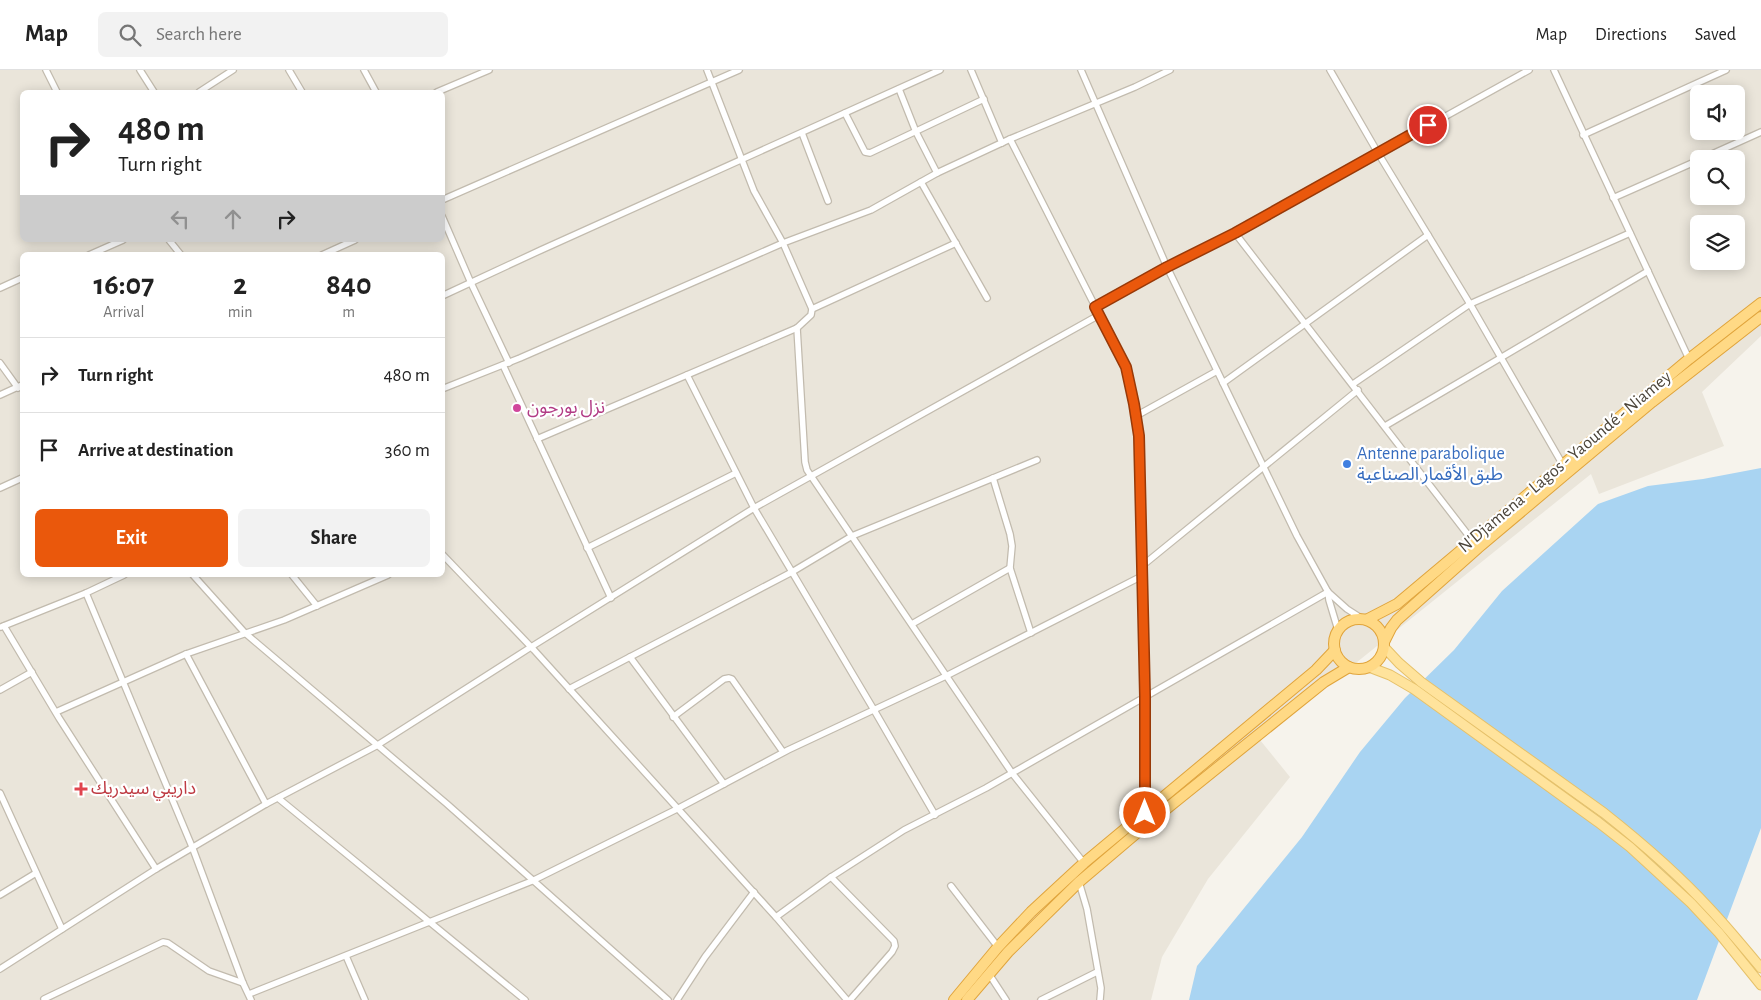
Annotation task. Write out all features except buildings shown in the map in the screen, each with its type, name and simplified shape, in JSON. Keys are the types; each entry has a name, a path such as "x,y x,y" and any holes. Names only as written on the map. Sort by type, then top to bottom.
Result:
{"highway":[{"name":"N'Djamena - Lagos - Yaoundé - Niamey","path":"1364,619 1380,614 1397,604 1689,359 1761,303"},
{"name":"N'Djamena - Lagos - Yaoundé - Niamey","path":"1384,644 1387,634 1397,620 1478,548 1652,402 1761,317"},
{"path":"1732,326 1739,334"},
{"path":"1364,619 1379,627 1384,644 1378,661 1369,667 1359,669 1349,666 1340,660 1335,650 1334,640 1338,630 1345,623 1364,619"},
{"path":"954,1000 998,947 1031,912 1084,863 1316,670 1335,650"},
{"path":"967,1000 1039,920 1079,882 1145,826 1331,677 1349,666"}],"main road":[{"path":"1384,644 1421,682 1604,813 1652,853 1709,908 1761,968"},
{"path":"1369,667 1390,675 1414,689 1630,847 1691,903 1719,933 1761,985"}],"street":[{"path":"46,70 56,90"},
{"path":"140,70 153,90"},
{"path":"202,90 233,70"},
{"path":"289,70 301,90"},
{"path":"364,70 375,90"},
{"path":"442,90 488,70"},
{"path":"537,439 797,328 810,315 812,309 783,243 754,191 707,70"},
{"path":"445,199 739,70"},
{"path":"445,295 940,70"},
{"path":"970,70 984,98 1002,143"},
{"path":"1081,70 1167,267 1297,536 1328,592 1347,609 1364,619"},
{"path":"445,389 783,243 871,210 937,173 1010,139 1170,70"},
{"path":"1330,70 1470,304 1563,465"},
{"path":"1095,307 1167,267 1235,233 1529,70"},
{"path":"1554,70 1689,359"},
{"path":"1584,134 1726,70"},
{"path":"899,89 916,132 937,173"},
{"path":"845,113 865,152 870,153 984,98"},
{"path":"1720,150 1761,132"},
{"path":"802,133 828,201"},
{"path":"1010,139 1126,367 1136,416 1139,436 1145,696 1145,813"},
{"path":"1613,198 1690,163"},
{"path":"921,182 987,298"},
{"path":"445,223 537,439 611,598"},
{"path":"1235,233 1472,540"},
{"path":"1353,384 1470,304 1630,233"},
{"path":"1223,383 1428,235"},
{"path":"95,252 118,242"},
{"path":"329,252 351,242"},
{"path":"812,309 956,243"},
{"path":"1385,426 1648,271"},
{"path":"0,288 20,279"},
{"path":"0,969 156,869 193,849 266,804 376,746 754,508 1099,315"},
{"path":"797,328 804,462 811,476 1012,773 1084,863"},
{"path":"0,363 20,387 0,396"},
{"path":"1136,416 1217,371"},
{"path":"687,375 754,508 934,815"},
{"path":"1142,566 1358,390"},
{"path":"569,689 792,572 852,536 1037,460"},
{"path":"587,548 736,473"},
{"path":"993,478 1010,534 1012,546 1010,568 1031,633"},
{"path":"0,488 20,479"},
{"path":"445,557 531,647 754,892 848,1000 892,952 895,946 894,941 831,877"},
{"path":"912,624 1010,568"},
{"path":"248,994 532,881 677,809 783,752 946,676 1142,576"},
{"path":"120,577 86,593 2,627 156,869"},
{"path":"195,577 246,633 376,746 447,804 668,1000"},
{"path":"294,577 317,606"},
{"path":"56,712 186,654 284,620 383,577"},
{"path":"1328,592 1338,630"},
{"path":"776,917 831,877 904,830 1012,773 1328,592"},
{"path":"86,593 193,849 251,1000"},
{"path":"186,654 266,804"},
{"path":"630,657 724,784"},
{"path":"0,690 32,672"},
{"path":"673,717 724,679 729,678 732,679 783,752"},
{"path":"0,793 62,930"},
{"path":"278,798 525,1000"},
{"path":"0,895 36,874"},
{"path":"1079,882 1087,909 1101,988 1100,1000"},
{"path":"951,886 998,947"},
{"path":"676,1000 704,957 754,892"},
{"path":"44,999 163,942 168,943 209,971 243,983"},
{"path":"346,956 365,1000"},
{"path":"1041,1000 1097,972"},
{"path":"989,974 1006,1000"}],"shaded area":[{"path":"0,70 1761,70 1761,336 1702,392 1724,446 1599,494 1591,474 1260,740 1290,777 1208,879 1162,957 1151,1000 0,1000"}],"water":[{"path":"1761,468 1761,828 1697,1000 1189,1000 1197,966 1302,837 1360,752 1405,698 1454,650 1502,591 1598,504 1648,486 1703,479"}],"place":[{"name":"نزل بورجون","path":"517,408"},
{"name":"Antenne parabolique طبق الأقمار الصناعية","path":"1347,464"},
{"name":"داريبي سيدريك","path":"81,789"}],"route":[{"path":"1145,813 1145,696 1139,436 1126,367 1095,307 1167,267 1235,233 1428,125"}]}
